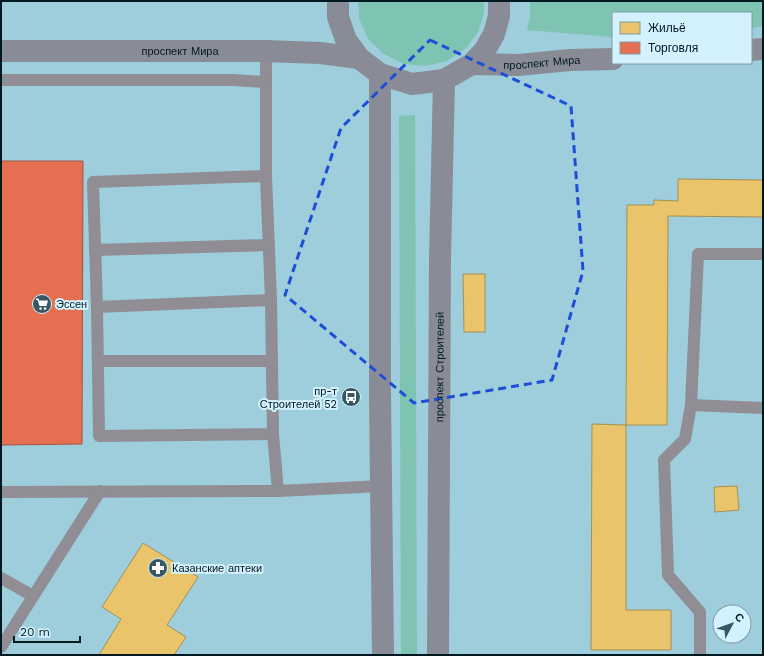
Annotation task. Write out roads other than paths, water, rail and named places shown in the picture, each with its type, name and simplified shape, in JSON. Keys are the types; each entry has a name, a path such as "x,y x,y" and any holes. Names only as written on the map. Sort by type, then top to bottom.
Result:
{"main road":[{"path":"338,1 338,18 346,40 360,58 380,74 412,84 444,80 472,64 485,50 494,34 499,16 499,1"},
{"path":"752,50 763,49"},
{"name":"проспект Мира","path":"1,51 266,51 320,53 360,58"},
{"name":"проспект Мира","path":"472,64 518,65 570,60 612,59"},
{"path":"380,74 383,655"},
{"name":"проспект Строителей","path":"438,655 440,259 444,80"}],"lane":[{"path":"266,51 266,176 271,300 273,434 278,491"},
{"path":"1,80 233,80 266,82"},
{"path":"266,176 93,182 99,436 273,434"},
{"path":"95,250 269,244"},
{"path":"700,655 700,612 668,574 664,460 685,439 691,405 698,254 763,254"},
{"path":"97,307 271,300"},
{"path":"98,361 272,361"},
{"path":"691,405 763,408"},
{"path":"1,492 278,491 382,486"},
{"path":"1,647 100,492"},
{"path":"1,578 33,596"}],"place":[{"name":"Эссен","path":"42,304"},
{"name":"пр-т Строителей 52","path":"351,397"},
{"name":"Казанские аптеки","path":"158,568"}]}
